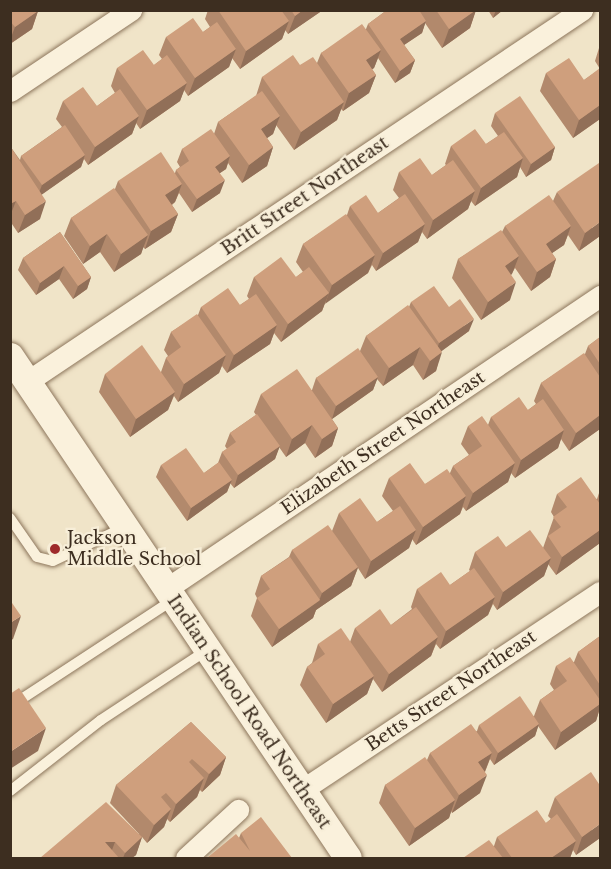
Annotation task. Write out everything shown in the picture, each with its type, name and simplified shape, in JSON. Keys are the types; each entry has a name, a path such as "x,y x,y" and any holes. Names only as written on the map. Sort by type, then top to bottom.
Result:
{"street":[{"path":"10,91 131,10"},
{"name":"Britt Street Northeast","path":"28,381 582,10"},
{"name":"Elizabeth Street Northeast","path":"170,594 600,296"},
{"name":"Indian School Road Northeast","path":"10,356 348,858"},
{"name":"Betts Street Northeast","path":"302,790 600,592"},
{"path":"186,858 238,810"}],"lane":[{"path":"10,518 37,556 53,561 125,527"},
{"path":"20,700 170,594"},
{"path":"10,791 101,720 208,650"}],"building":[{"path":"10,10 38,11 15,27 10,21"},
{"path":"218,10 281,10 289,21 246,51"},
{"path":"291,10 303,10 295,16"},
{"path":"387,10 419,10 426,21 400,39 415,60 400,71 368,24"},
{"path":"436,10 476,10 449,29"},
{"path":"193,18 203,32 217,22 236,49 195,78 166,37"},
{"path":"362,24 381,50 366,60 376,75 349,93 321,53"},
{"path":"143,50 154,65 167,55 187,83 147,110 117,68"},
{"path":"293,55 300,65 313,57 344,102 301,132 262,77"},
{"path":"569,58 584,80 600,68 600,105 579,120 546,73"},
{"path":"83,87 97,106 120,89 139,116 95,147 63,101"},
{"path":"262,91 280,116 261,129 273,147 249,165 218,122"},
{"path":"520,96 555,147 531,164 495,113"},
{"path":"65,125 85,155 42,185 21,156"},
{"path":"211,129 230,156 215,167 225,180 197,199 176,170 189,161 182,149"},
{"path":"475,129 486,144 504,132 523,158 481,188 451,146"},
{"path":"10,146 46,201 25,215 16,201 10,204"},
{"path":"161,152 182,184 165,195 178,214 151,231 118,181"},
{"path":"420,158 432,175 453,160 475,191 433,220 399,172"},
{"path":"599,163 600,222 585,233 557,192"},
{"path":"114,188 148,235 121,254 107,234 90,246 71,218"},
{"path":"405,194 425,224 383,253 350,206 366,195 378,213"},
{"path":"549,195 571,226 546,244 556,259 537,272 505,226"},
{"path":"346,214 375,255 332,285 303,244"},
{"path":"501,230 519,256 505,266 516,282 488,302 458,259"},
{"path":"60,232 91,277 78,286 64,266 40,283 23,258"},
{"path":"281,257 296,277 309,267 329,293 288,324 254,277"},
{"path":"434,286 449,307 460,299 474,319 439,343 411,302"},
{"path":"228,288 240,305 256,294 277,325 234,355 201,307"},
{"path":"408,305 442,352 430,361 420,347 389,368 366,336"},
{"path":"197,314 226,355 184,384 166,358 181,347 171,332"},
{"path":"600,337 600,364 588,346"},
{"path":"142,345 175,392 136,419 105,374"},
{"path":"358,348 378,377 336,406 316,378"},
{"path":"584,353 600,377 600,415 576,433 541,383"},
{"path":"297,369 338,428 322,439 312,425 292,439 261,394"},
{"path":"519,397 528,410 543,399 564,430 521,460 491,417"},
{"path":"257,414 280,446 238,475 222,452 236,442 230,433"},
{"path":"482,416 515,463 473,493 453,466 482,446 468,426"},
{"path":"186,448 204,473 219,462 232,480 191,508 161,465"},
{"path":"410,463 425,484 447,469 466,496 423,527 389,478"},
{"path":"581,477 600,504 600,530 562,557 548,536 561,527 553,517 567,507 557,494"},
{"path":"360,498 377,522 400,506 416,530 371,561 339,513"},
{"path":"328,525 358,567 322,593 292,550"},
{"path":"530,530 551,558 503,592 475,552 498,536 506,547"},
{"path":"290,557 320,600 279,629 257,598 270,589 261,576"},
{"path":"474,568 495,597 446,631 417,589 441,572 450,585"},
{"path":"10,600 21,616 10,623"},
{"path":"416,607 438,637 389,674 355,628 380,609 391,625"},
{"path":"341,628 374,676 333,704 307,667 325,654 318,644"},
{"path":"600,636 600,685 578,652"},
{"path":"570,657 600,700 600,704 561,732 540,700 567,681 556,666"},
{"path":"19,688 46,728 10,752 10,694"},
{"path":"520,696 539,724 498,753 479,725"},
{"path":"191,722 226,757 209,774 192,759 189,762 204,778 176,804 166,793 161,797 171,809 154,825 116,785"},
{"path":"471,724 492,753 478,762 487,775 459,795 430,753"},
{"path":"425,757 455,800 415,828 385,785"},
{"path":"591,772 599,784 600,782 600,824 582,837 555,797"},
{"path":"106,802 142,837 125,853 115,842 105,842 119,858 40,858"},
{"path":"537,810 546,823 557,814 576,841 551,858 512,858 497,837"},
{"path":"261,817 292,858 207,858 236,834 250,851 241,833"},
{"path":"489,840 503,858 463,858"}],"place":[{"name":"Jackson Middle School","path":"55,549"}]}
